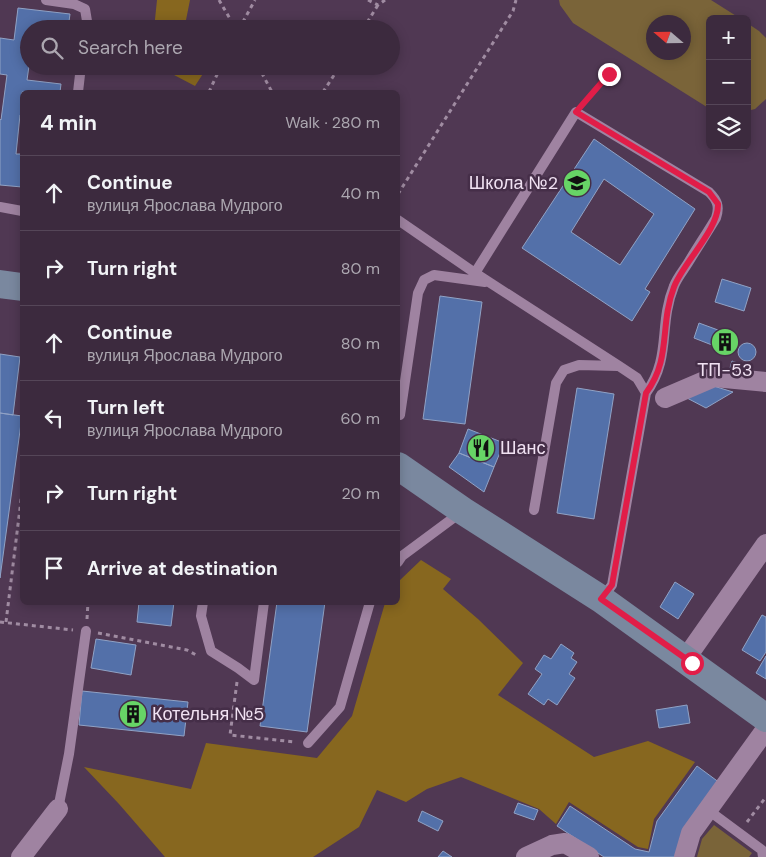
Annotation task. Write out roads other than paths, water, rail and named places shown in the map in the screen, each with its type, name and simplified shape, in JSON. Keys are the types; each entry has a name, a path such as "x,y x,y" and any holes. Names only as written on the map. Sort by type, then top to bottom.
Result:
{"street":[{"path":"0,284 20,287"},
{"path":"656,395 714,377 766,382"},
{"path":"400,467 463,511 601,599 686,658 766,718"},
{"path":"686,658 766,544"},
{"path":"684,857 690,833 766,729"},
{"path":"21,857 58,809"},
{"path":"526,857 552,845 565,842 589,857"}],"lane":[{"path":"46,0 74,4 85,9 87,20"},
{"path":"78,90 80,75"},
{"path":"475,273 576,112 709,192 718,204 716,218 674,285 666,311 661,366 653,383 656,395 612,585 601,599"},
{"path":"0,207 20,211"},
{"path":"400,221 475,273 637,378 656,395"},
{"path":"400,415 418,293 424,280 434,275 491,283"},
{"path":"534,510 556,383 564,370 579,365 619,366"},
{"path":"400,559 463,511"},
{"path":"203,605 201,616 211,651 254,680 264,605"},
{"path":"308,744 340,707 369,605"},
{"path":"58,809 69,754 86,631"},
{"path":"708,810 762,850 763,857"}],"place":[{"name":"Школа №2","path":"577,183"},
{"name":"ТП-53","path":"725,342"},
{"name":"Шанс","path":"481,448"},
{"name":"Котельня №5","path":"133,714"}]}
